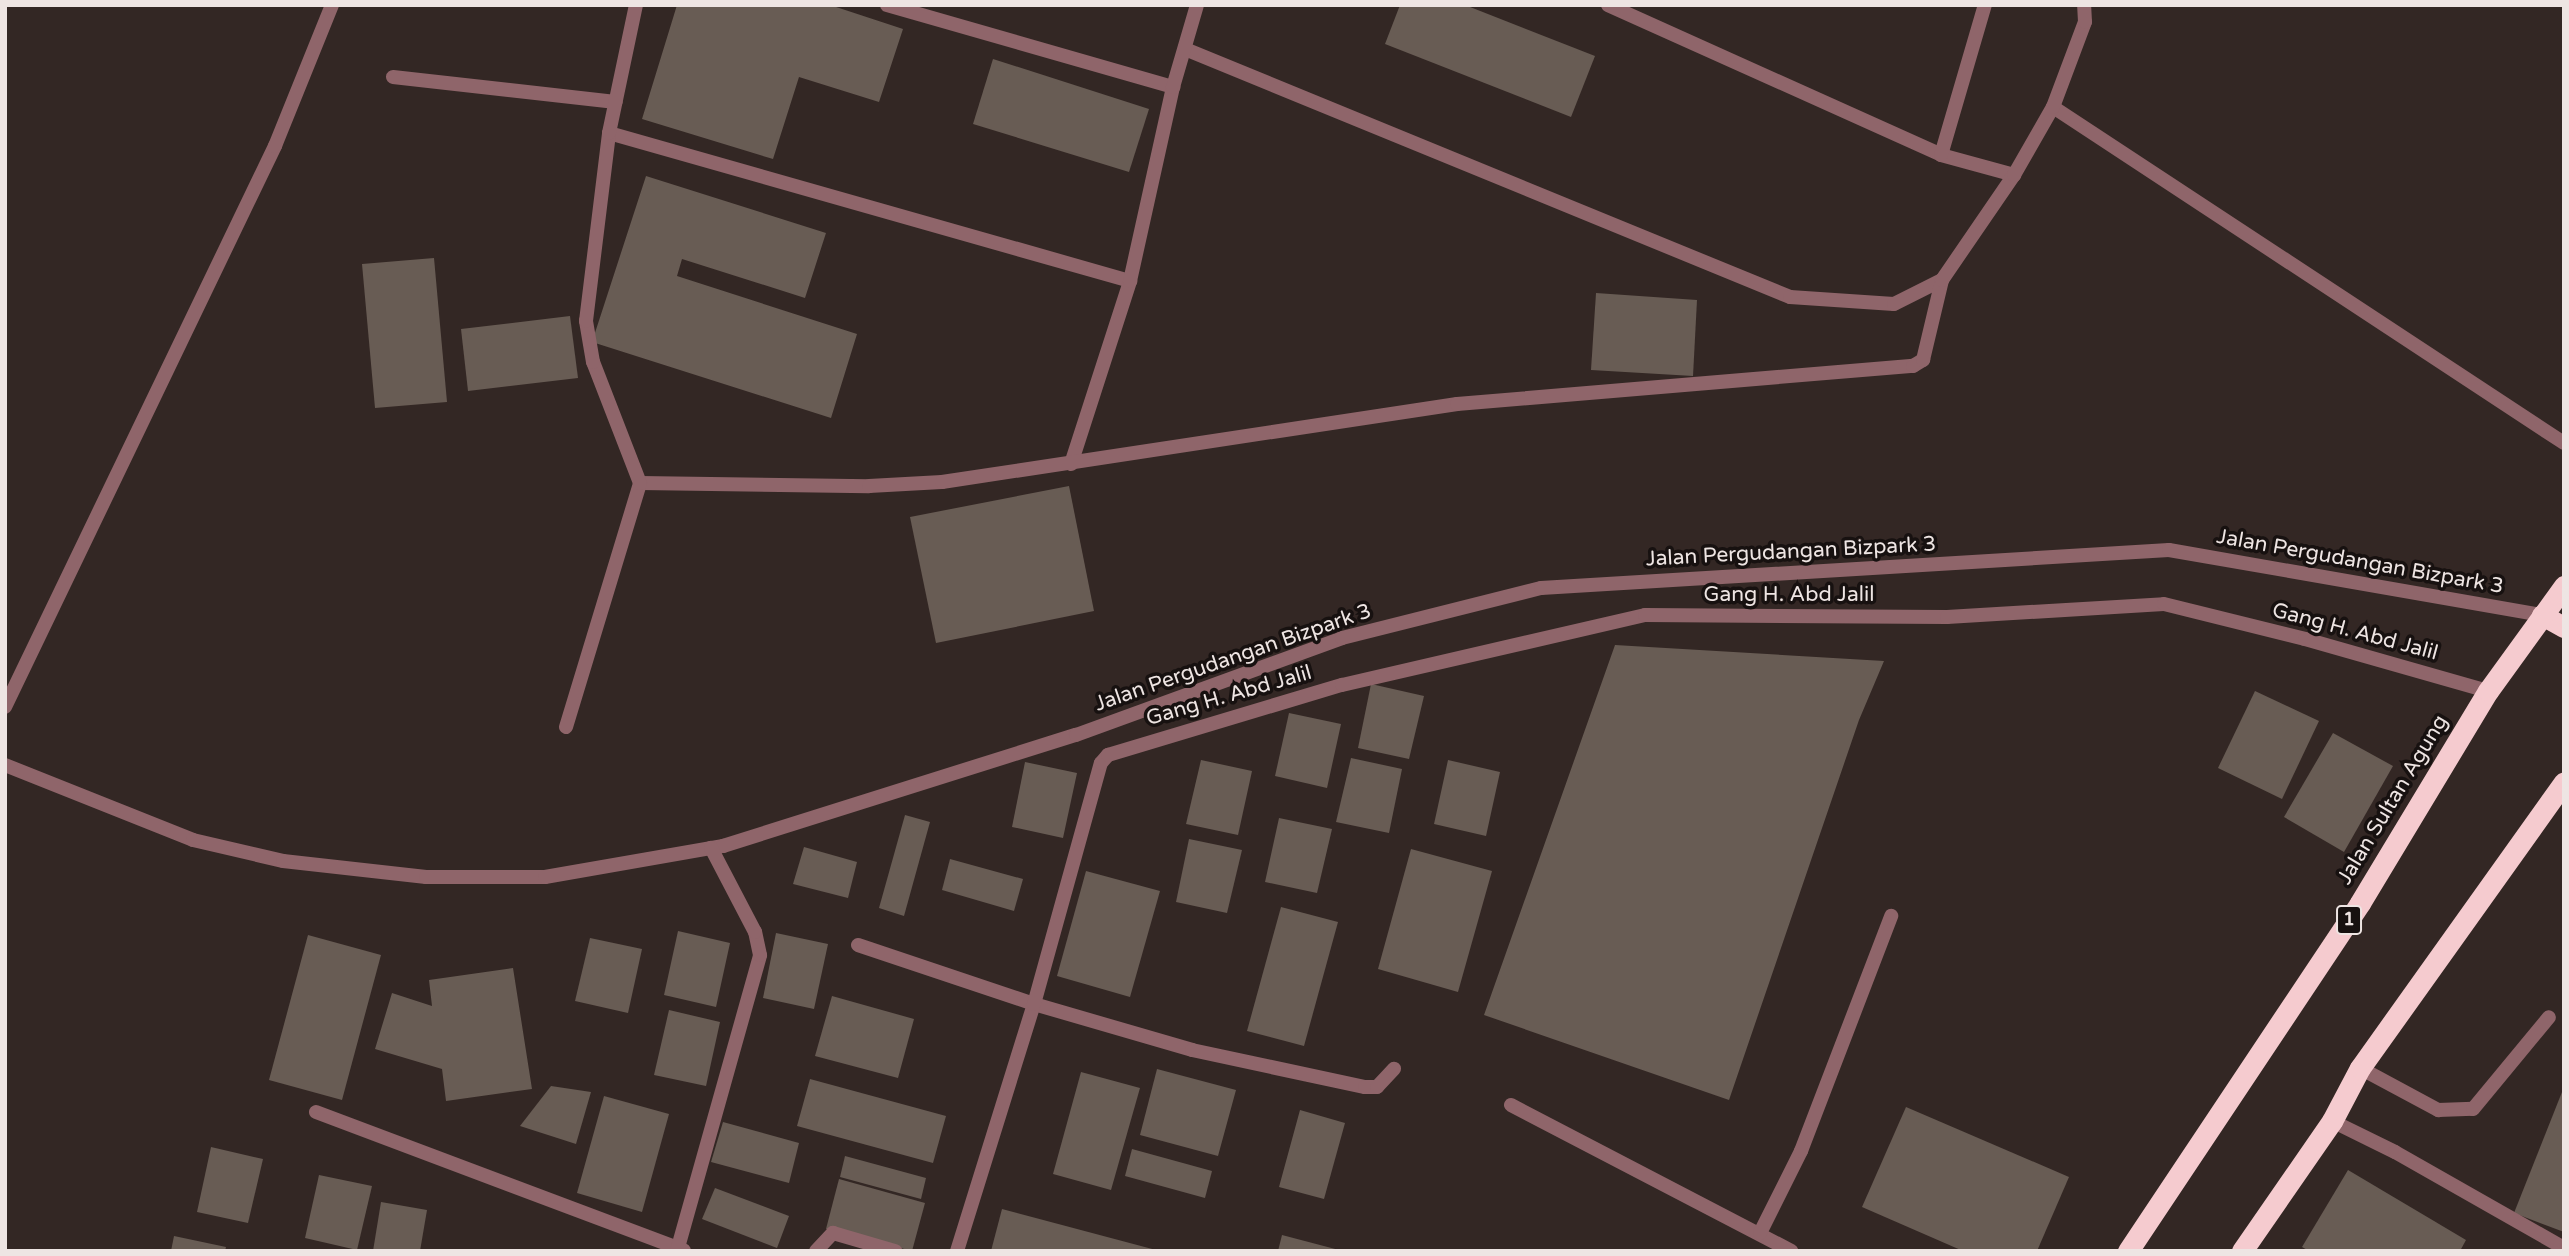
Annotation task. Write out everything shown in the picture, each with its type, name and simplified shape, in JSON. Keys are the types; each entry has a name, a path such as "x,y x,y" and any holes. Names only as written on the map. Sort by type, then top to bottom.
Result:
{"highway":[{"name":"Jalan Sultan Agung","path":"2128,1251 2360,904 2487,691 2564,586"},
{"path":"2542,615 2564,627"},
{"path":"2242,1251 2332,1121 2360,1068 2564,782"}],"street":[{"path":"5,707 269,159 332,5"},
{"path":"566,727 640,483 593,362 587,335 609,133 636,5"},
{"path":"887,5 1173,87"},
{"path":"1071,464 1130,281 1173,87 1197,5"},
{"path":"1608,5 1941,155 2014,175"},
{"path":"1941,155 1985,5"},
{"path":"640,483 869,486 942,482 1457,404 1913,366 1923,360 1942,279 2014,175 2053,107 2085,22 2084,5"},
{"path":"1185,49 1790,297 1894,304 1942,279"},
{"path":"393,77 616,102"},
{"path":"2053,107 2564,443"},
{"path":"609,133 1130,281"},
{"name":"Jalan Pergudangan Bizpark 3","path":"5,765 193,840 284,860 481,880 611,867 711,848 1076,734 1342,638 1541,588 2169,550 2542,615"},
{"name":"Gang H. Abd Jalil","path":"1034,1004 1101,763 1108,755 1342,685 1645,615 1947,617 2164,604 2305,639 2487,691"},
{"path":"316,1112 680,1250 760,955 755,932 711,848"},
{"path":"1760,1233 1801,1152 1891,916"},
{"path":"858,945 1034,1004 1192,1050 1365,1087 1377,1087 1394,1069"},
{"path":"957,1251 1034,1004"},
{"path":"2360,1068 2438,1110 2473,1109 2549,1017"},
{"path":"1511,1105 1791,1251"},
{"path":"2332,1121 2395,1152 2564,1248"},
{"path":"816,1251 832,1233 895,1251"}],"building":[{"path":"677,5 830,5 903,29 879,102 799,77 773,159 642,119"},
{"path":"1400,5 1465,5 1595,56 1571,117 1385,44"},
{"path":"993,59 1149,109 1129,172 973,124"},
{"path":"646,176 826,233 805,298 682,259 677,276 857,334 831,418 592,342"},
{"path":"434,258 447,402 375,408 362,264"},
{"path":"1596,293 1697,300 1693,376 1591,370"},
{"path":"570,316 578,378 468,391 461,329"},
{"path":"1069,486 1094,611 936,643 910,517"},
{"path":"1615,645 1884,661 1859,720 1729,1100 1484,1015"},
{"path":"1371,684 1424,696 1409,759 1358,748"},
{"path":"2255,691 2319,721 2282,799 2218,768"},
{"path":"1289,713 1341,724 1327,788 1275,776"},
{"path":"2333,733 2393,766 2344,852 2284,817"},
{"path":"1351,758 1402,769 1389,833 1336,822"},
{"path":"1201,760 1252,771 1238,835 1186,824"},
{"path":"1448,760 1500,772 1486,836 1434,824"},
{"path":"1025,762 1077,773 1063,838 1012,827"},
{"path":"905,815 930,822 904,916 879,908"},
{"path":"1279,818 1332,829 1317,893 1265,882"},
{"path":"1189,839 1242,850 1227,913 1176,902"},
{"path":"804,847 857,862 848,898 793,884"},
{"path":"1411,849 1492,871 1458,992 1378,969"},
{"path":"950,859 1023,879 1014,911 942,890"},
{"path":"1086,871 1160,891 1130,997 1057,976"},
{"path":"1281,907 1338,922 1304,1046 1247,1031"},
{"path":"678,931 730,943 716,1007 664,995"},
{"path":"776,933 828,944 814,1009 763,998"},
{"path":"308,935 381,955 342,1100 269,1080"},
{"path":"590,938 642,949 628,1013 575,1001"},
{"path":"513,968 532,1089 446,1101 442,1069 375,1049 392,993 432,1006 429,980"},
{"path":"832,996 914,1019 898,1078 815,1056"},
{"path":"669,1010 720,1022 706,1086 654,1075"},
{"path":"1157,1069 1236,1090 1218,1156 1140,1135"},
{"path":"1081,1072 1140,1088 1111,1190 1053,1174"},
{"path":"810,1079 946,1116 933,1163 797,1126"},
{"path":"551,1086 591,1092 576,1144 520,1126"},
{"path":"2564,1087 2564,1232 2514,1213"},
{"path":"604,1096 669,1114 642,1212 577,1193"},
{"path":"1906,1107 2069,1177 2037,1251 1963,1251 1862,1207"},
{"path":"1300,1110 1345,1123 1324,1199 1279,1187"},
{"path":"723,1122 799,1143 789,1183 711,1162"},
{"path":"211,1147 263,1159 248,1223 197,1212"},
{"path":"1132,1149 1212,1171 1205,1198 1125,1176"},
{"path":"845,1156 926,1178 921,1199 840,1177"},
{"path":"2348,1170 2466,1240 2460,1251 2309,1251 2302,1247"},
{"path":"319,1175 372,1186 357,1250 305,1238"},
{"path":"839,1179 925,1203 912,1251 826,1229"},
{"path":"715,1188 789,1216 777,1248 702,1219"},
{"path":"381,1202 427,1210 420,1251 373,1251"},
{"path":"1002,1209 1156,1250 1156,1251 991,1251"},
{"path":"1282,1235 1339,1250 1339,1251 1278,1251"},
{"path":"174,1236 226,1247 225,1251 171,1251"}]}
